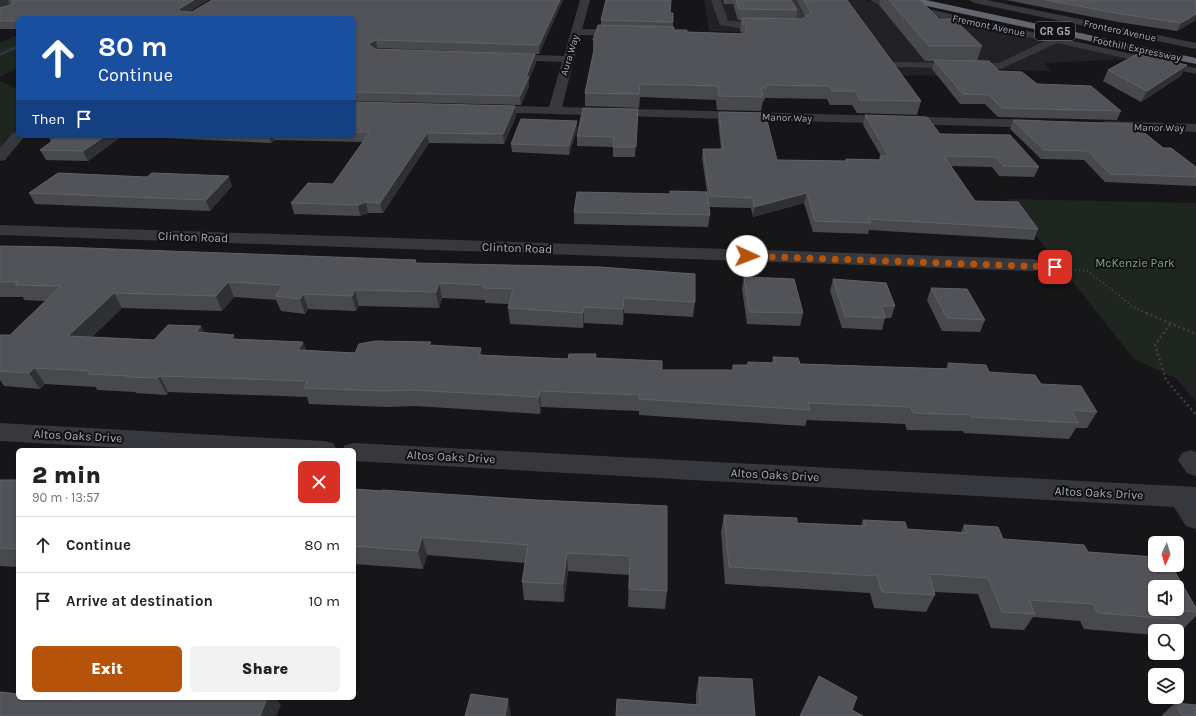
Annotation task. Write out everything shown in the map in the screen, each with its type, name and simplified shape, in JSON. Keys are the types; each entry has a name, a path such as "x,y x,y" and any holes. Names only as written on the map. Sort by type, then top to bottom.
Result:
{"highway":[{"name":"Foothill Expressway","path":"913,0 1196,61"},
{"name":"Foothill Expressway","path":"940,0 1196,54"}],"street":[{"name":"Aura Way","path":"554,111 567,59 577,32 585,0"},
{"path":"716,0 724,23 738,26 800,26 802,24 802,20 790,0"},
{"name":"Fremont Avenue","path":"875,0 1196,71"},
{"name":"Frontero Avenue","path":"974,0 1196,46"},
{"path":"971,21 959,26 968,30 1084,56"},
{"path":"577,32 640,33"},
{"path":"893,64 1001,66 1055,40"},
{"path":"495,57 567,59"},
{"name":"Manor Way","path":"469,109 1053,124"},
{"path":"1196,116 1190,118 1196,124"},
{"name":"Manor Way","path":"1093,125 1196,128"},
{"path":"0,157 16,138"},
{"name":"Clinton Road","path":"0,230 1033,265"},
{"name":"Altos Oaks Drive","path":"0,432 288,448"},
{"name":"Altos Oaks Drive","path":"356,452 1191,504"}],"path":[{"path":"1033,265 1088,272 1132,306 1170,324 1196,334"},
{"path":"1170,324 1155,345 1166,380 1196,415"}],"shaded area":[{"path":"704,0 864,0 1130,59 1045,63 1051,71 985,69 992,77 848,74 825,34 709,31"},
{"path":"1177,379 1196,380 1196,402"}],"green space":[{"path":"16,36 16,68 0,77 0,43"},
{"path":"0,81 16,88 16,138 0,157"},
{"name":"McKenzie Park","path":"1007,199 1196,203 1196,380 1177,379 1134,359"}],"building":[{"path":"11,0 194,0 178,11 192,12 212,0 560,0 539,45 376,40 368,44 375,49 535,54 526,77 529,77 520,96 356,92 356,16 16,16 16,21 0,21 0,8 11,5 14,2"},
{"path":"606,0 671,0 670,13 673,13 673,22 601,20"},
{"path":"736,0 791,0 797,10 739,9"},
{"path":"804,0 847,0 921,101 860,100 855,91 832,91 830,86 766,85 766,88 761,88 763,97 719,96 718,86 640,84 639,94 585,93 596,40 593,40 598,25 674,27 674,30 687,30 687,32 746,34 745,29 747,27 743,24 742,18 802,19 811,13"},
{"path":"889,0 920,0 939,19 954,19 982,46 929,46"},
{"path":"1046,0 1196,0 1196,14 1181,23 1121,14"},
{"path":"1137,54 1187,65 1147,91 1108,70"},
{"path":"934,60 989,61 999,71 1022,72 1037,84 1091,86 1121,111 1002,108 989,95 963,94"},
{"path":"356,102 515,106 503,134 427,133 380,203 366,202 358,205 291,203 308,183 333,184 370,132 356,132"},
{"path":"583,108 638,109 636,147 613,147 614,137 577,136"},
{"path":"719,112 765,113 777,160 882,160 880,156 889,156 865,115 927,117 940,134 1010,135 1039,167 1003,166 996,157 944,156 975,201 1018,202 1038,229 869,219 871,223 815,221 807,193 754,207 753,198 710,196 703,149 723,149"},
{"path":"521,119 577,121 569,146 511,144"},
{"path":"1013,120 1134,124 1163,148 1171,148 1196,167 1196,177 1110,174 1088,151 1044,150"},
{"path":"56,138 102,138 83,151 40,150"},
{"path":"58,173 147,177 152,173 229,176 206,200 29,193"},
{"path":"670,191 707,192 710,215 574,212 577,192 670,194"},
{"path":"0,246 416,260 415,263 600,267 695,274 695,302 624,298 623,309 584,307 583,313 508,308 513,289 483,288 484,285 439,283 436,292 355,290 352,296 303,294 300,299 275,296 283,285 228,282 216,296 114,293 68,336 154,340 168,325 201,326 196,332 234,335 231,339 303,342 298,350 355,353 359,344 376,341 431,342 429,345 481,348 479,355 568,359 569,354 596,354 595,358 662,361 662,370 733,370 733,365 748,365 748,362 775,363 773,357 798,358 800,364 951,369 948,363 986,365 989,372 1035,375 1041,384 1081,386 1097,412 1071,410 1079,423 971,417 971,415 913,413 911,407 808,403 810,410 639,399 640,395 540,391 539,397 412,390 383,391 304,388 307,381 160,376 158,378 127,377 128,376 88,374 91,371 34,368 29,373 0,371 0,335 10,335 61,286 15,285 18,282 0,282"},
{"path":"744,277 794,279 803,313 749,312"},
{"path":"833,279 886,283 895,306 881,306 886,318 845,316"},
{"path":"931,288 967,289 985,320 947,318"},
{"path":"0,480 16,480 16,549 0,548"},
{"path":"356,489 667,506 667,591 629,589 630,556 567,553 563,584 522,582 528,545 422,537 418,551 356,546"},
{"path":"724,515 797,518 797,523 865,526 863,520 905,522 907,529 967,533 964,525 998,527 1003,539 1084,545 1088,552 1148,556 1148,572 1175,572 1180,580 1148,580 1148,616 1174,616 1175,619 1098,613 1093,604 1029,600 1035,614 1002,612 988,578 929,574 935,595 882,592 877,576 729,567"},
{"path":"1184,587 1196,608 1196,612 1184,611"},
{"path":"819,676 857,697 852,710 863,716 800,716"},
{"path":"699,677 752,679 755,716 616,716 617,699 700,705"},
{"path":"0,692 16,694 16,700 266,700 260,716 0,716"},
{"path":"471,694 508,699 505,716 465,716"},
{"path":"1176,704 1196,705 1196,716 1182,716"}],"waterway":[{"path":"0,55 16,47"}],"route":[{"path":"747,256 1033,265 1055,267"}]}
